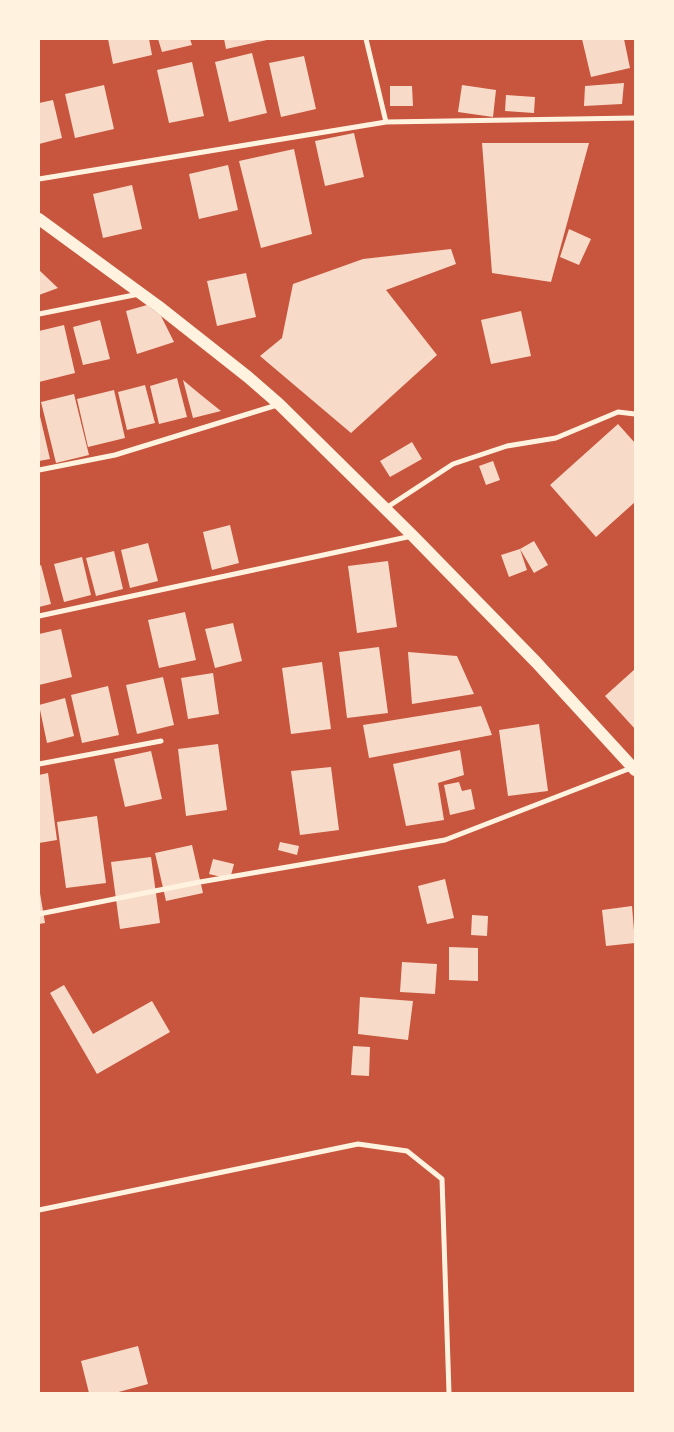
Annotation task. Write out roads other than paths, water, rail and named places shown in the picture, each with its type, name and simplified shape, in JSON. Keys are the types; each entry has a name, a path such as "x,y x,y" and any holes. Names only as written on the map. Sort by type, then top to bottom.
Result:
{"main road":[{"path":"39,219 248,377 279,404 413,536 536,662 634,769"}],"street":[{"path":"366,39 386,122"},
{"path":"39,179 386,122 635,118"},
{"path":"39,314 140,294"},
{"path":"39,470 115,455 279,404"},
{"path":"385,508 453,464 507,446 556,438 618,412 635,414"},
{"path":"39,616 413,536"},
{"path":"39,764 161,741"},
{"path":"39,914 200,882 445,840 634,769"},
{"path":"39,1210 358,1144 407,1151 442,1179 449,1393"}]}
